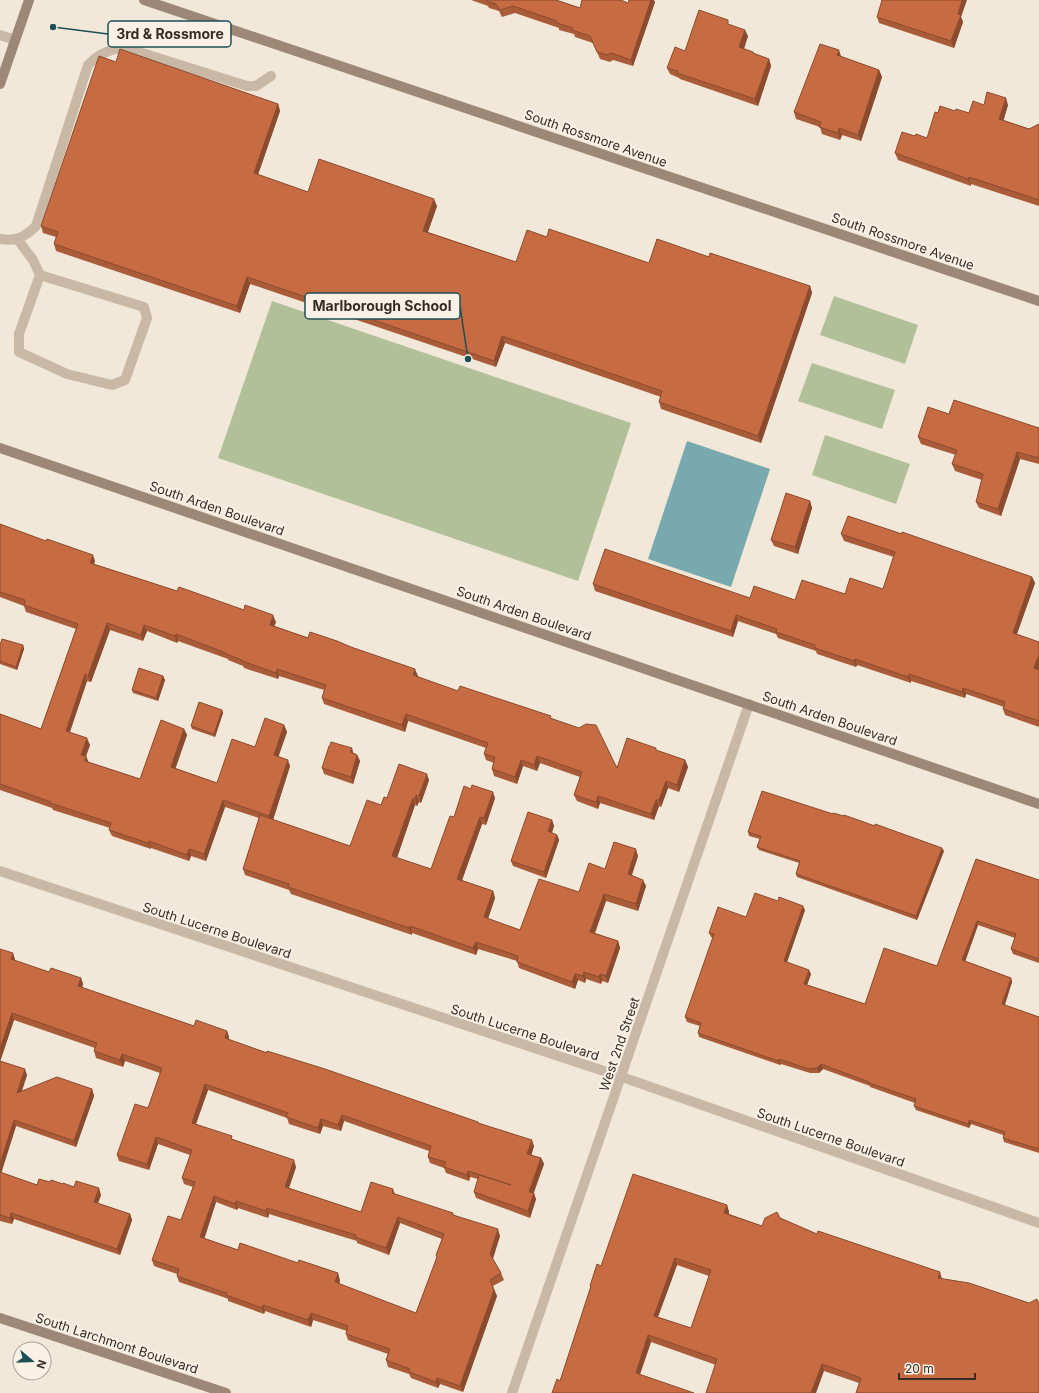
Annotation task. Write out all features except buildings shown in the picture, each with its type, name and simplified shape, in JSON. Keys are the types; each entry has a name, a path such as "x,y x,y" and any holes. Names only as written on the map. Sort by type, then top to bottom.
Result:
{"street":[{"path":"0,84 29,0"},
{"name":"South Rossmore Avenue","path":"144,0 1039,301"},
{"path":"0,35 15,40"},
{"path":"0,239 18,240 36,226 88,65 98,56 111,50 123,47 247,86 256,86 271,76"},
{"path":"18,240 33,260 40,275 19,334 19,352 67,374 112,385 125,380 147,318 144,307 40,275"},
{"name":"South Arden Boulevard","path":"0,448 1039,804"},
{"name":"West 2nd Street","path":"512,1393 622,1077 749,704"},
{"name":"South Lucerne Boulevard","path":"0,871 622,1077 1039,1223"},
{"name":"South Larchmont Boulevard","path":"0,1318 226,1393"}],"green space":[{"path":"834,296 918,325 905,364 820,335"},
{"path":"272,301 631,423 578,581 218,458"},
{"path":"812,363 895,390 882,429 798,401"},
{"path":"825,435 910,464 896,504 812,475"}],"water":[{"path":"687,441 770,469 731,587 648,559"}],"place":[{"name":"3rd & Rossmore","path":"53,27"},
{"name":"Marlborough School","path":"468,359"}]}
